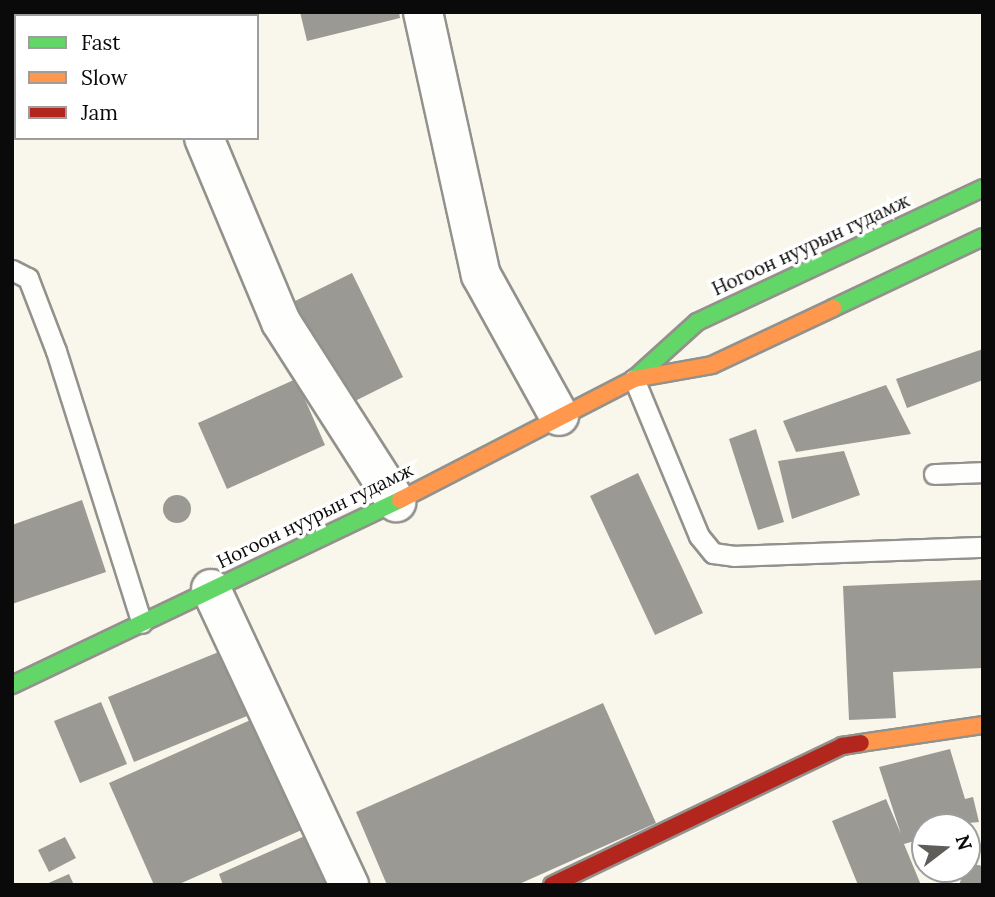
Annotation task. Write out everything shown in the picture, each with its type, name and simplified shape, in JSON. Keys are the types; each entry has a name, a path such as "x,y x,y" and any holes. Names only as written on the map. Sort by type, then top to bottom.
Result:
{"main road":[{"name":"Ногоон нуурын гудамж","path":"12,685 396,502 634,379 697,322 983,188"},
{"name":"Ногоон нуурын гудамж","path":"634,379 712,365 983,237"},
{"path":"558,883 842,746 983,725"}],"street":[{"path":"423,12 481,275 559,416"},
{"path":"205,140 281,322 396,502"},
{"path":"211,589 349,885"}],"lane":[{"path":"12,61 12,81"},
{"path":"12,270 28,278 56,352 142,623"},
{"path":"634,379 699,536 713,553 734,556 983,547"},
{"path":"934,474 983,472"}],"building":[{"path":"300,12 399,12 400,18 307,41"},
{"path":"352,273 403,377 343,407 291,303"},
{"path":"983,349 983,380 907,408 896,379"},
{"path":"296,379 325,445 227,489 198,423"},
{"path":"886,385 911,434 796,452 783,421"},
{"path":"756,429 784,522 758,530 729,439"},
{"path":"844,451 860,495 792,519 778,461"},
{"path":"638,473 703,613 655,635 590,496"},
{"path":"177,495 187,499 191,509 187,519 177,523 167,519 163,509 167,499"},
{"path":"82,500 106,572 12,604 12,525"},
{"path":"983,580 983,668 893,672 896,718 849,720 843,586"},
{"path":"226,649 252,714 134,762 108,697"},
{"path":"101,702 127,764 80,783 54,721"},
{"path":"603,703 656,823 517,885 387,885 356,812"},
{"path":"255,718 304,829 177,885 154,885 109,783"},
{"path":"950,749 965,799 973,797 977,813 911,813 911,842 904,844 911,861 911,883 921,885 858,885 832,821 886,799 901,834 879,767"},
{"path":"307,835 329,885 223,885 219,874"},
{"path":"65,837 76,858 49,872 38,850"},
{"path":"983,866 983,885 959,885 981,883"},
{"path":"69,874 74,885 44,885"}],"traffic: fast":[{"path":"634,379 697,322 983,188"},
{"path":"833,308 983,237"},
{"path":"12,685 400,500"}],"traffic: slow":[{"path":"400,500 634,379 712,365 833,308"},
{"path":"861,743 983,725"}],"traffic: jam":[{"path":"552,885 842,746 861,743"}]}
